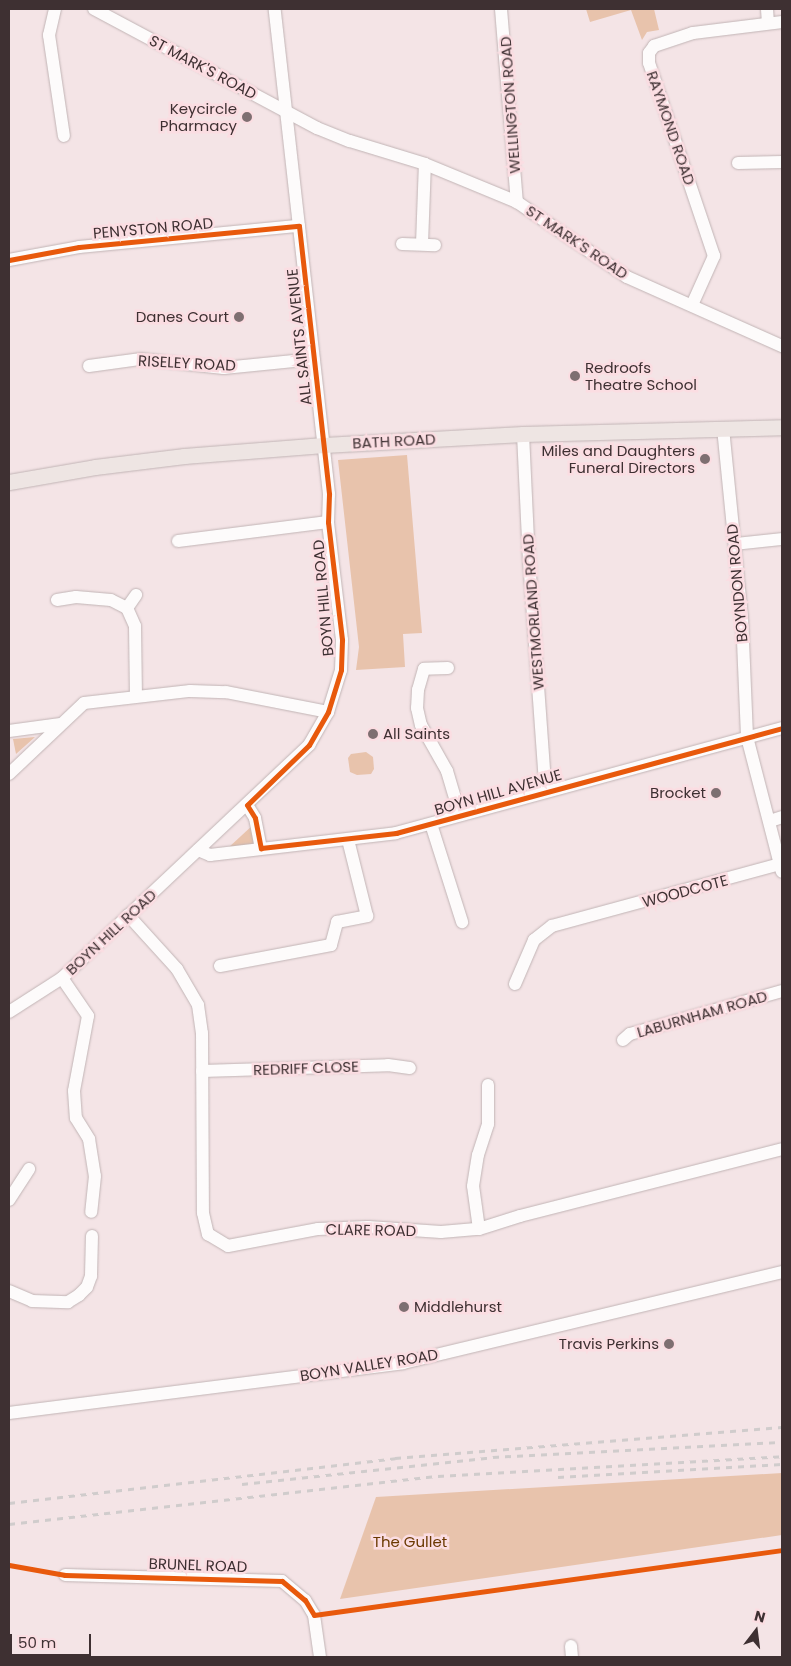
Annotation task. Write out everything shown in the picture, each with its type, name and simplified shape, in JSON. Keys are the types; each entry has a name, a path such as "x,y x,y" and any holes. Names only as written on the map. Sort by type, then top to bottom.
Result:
{"main road":[{"name":"BATH ROAD","path":"9,482 94,467 184,456 324,445 523,434 782,427"}],"street":[{"path":"55,9 49,35 64,136"},
{"name":"ST MARK'S ROAD","path":"94,9 317,128 350,141 425,164 517,202 627,277 782,346"},
{"name":"ALL SAINTS AVENUE","path":"275,9 324,445"},
{"name":"WELLINGTON ROAD","path":"501,9 517,202"},
{"path":"767,9 768,23"},
{"name":"RAYMOND ROAD","path":"692,305 714,256 649,63 649,53 654,46 693,34 782,22"},
{"path":"738,162 782,162"},
{"path":"402,244 428,245 425,164"},
{"name":"PENYSTON ROAD","path":"9,260 79,247 299,226"},
{"name":"RISELEY ROAD","path":"89,366 140,358 224,368 314,359"},
{"name":"BOYNDON ROAD","path":"723,428 742,617 747,737 776,819 781,868"},
{"name":"WESTMORLAND ROAD","path":"523,434 530,570 545,781 548,790"},
{"name":"BOYN HILL ROAD","path":"9,1012 62,978 247,805 309,745 328,712 341,670 342,640 328,522 329,494 324,445"},
{"path":"178,541 328,522"},
{"path":"735,544 782,539"},
{"path":"127,608 136,595"},
{"path":"57,600 76,597 111,600 127,608 134,626 136,696"},
{"path":"448,668 424,669 418,690 417,708 421,725 447,771 460,815"},
{"path":"9,774 84,703 190,691 226,692 328,712"},
{"path":"9,731 61,724"},
{"name":"BOYN HILL AVENUE","path":"198,850 210,855 396,833 548,790 782,728"},
{"path":"247,805 254,818 261,848"},
{"path":"431,824 462,922"},
{"path":"220,966 331,945 337,922 367,916 348,840"},
{"name":"WOODCOTE","path":"515,984 534,940 552,926 590,922 781,868"},
{"name":"CLARE ROAD","path":"128,915 177,969 198,1005 202,1033 203,1213 208,1234 218,1242 228,1246 318,1229 368,1227 441,1232 479,1229 520,1216 782,1149"},
{"path":"62,978 88,1016 74,1091 76,1118 89,1139 94,1176 91,1212"},
{"name":"LABURNHAM ROAD","path":"623,1040 630,1034 782,991"},
{"name":"REDRIFF CLOSE","path":"202,1071 388,1065 410,1068"},
{"path":"479,1229 473,1186 478,1155 488,1124 488,1085"},
{"path":"9,1200 29,1169"},
{"path":"9,1291 32,1301 68,1302 79,1295 87,1287 92,1276 92,1236"},
{"name":"BOYN VALLEY ROAD","path":"9,1413 403,1363 782,1272"},
{"name":"BRUNEL ROAD","path":"65,1575 282,1581 305,1600 314,1616 320,1657"}],"green space":[{"path":"586,9 654,9 659,30 647,32 642,40 631,10 590,22"},
{"path":"407,455 422,633 403,634 405,667 356,670 359,647 338,460"},
{"path":"35,737 16,754 13,739"},
{"path":"366,752 373,757 374,769 371,774 357,775 350,772 348,758 351,754"},
{"path":"254,824 259,844 228,848"},
{"name":"The Gullet","path":"782,1473 782,1535 340,1599 376,1497"}],"railway":[{"path":"9,1503 395,1458 782,1427"},
{"path":"242,1484 493,1457 782,1442"},
{"path":"9,1524 438,1476 782,1456"},
{"path":"558,1477 782,1464"}],"cycle path":[{"path":"9,260 79,247 299,226 329,494 328,522 342,640 341,670 328,712 309,745 247,805 255,818 261,848 396,833 782,728"},
{"path":"9,1565 65,1575 282,1581 305,1600 314,1615 782,1550"}],"place":[{"name":"Keycircle Pharmacy","path":"247,117"},
{"name":"Danes Court","path":"239,317"},
{"name":"Redroofs Theatre School","path":"575,376"},
{"name":"Miles and Daughters Funeral Directors","path":"705,459"},
{"name":"All Saints","path":"373,734"},
{"name":"Brocket","path":"716,793"},
{"name":"Middlehurst","path":"404,1307"},
{"name":"Travis Perkins","path":"669,1344"}]}
